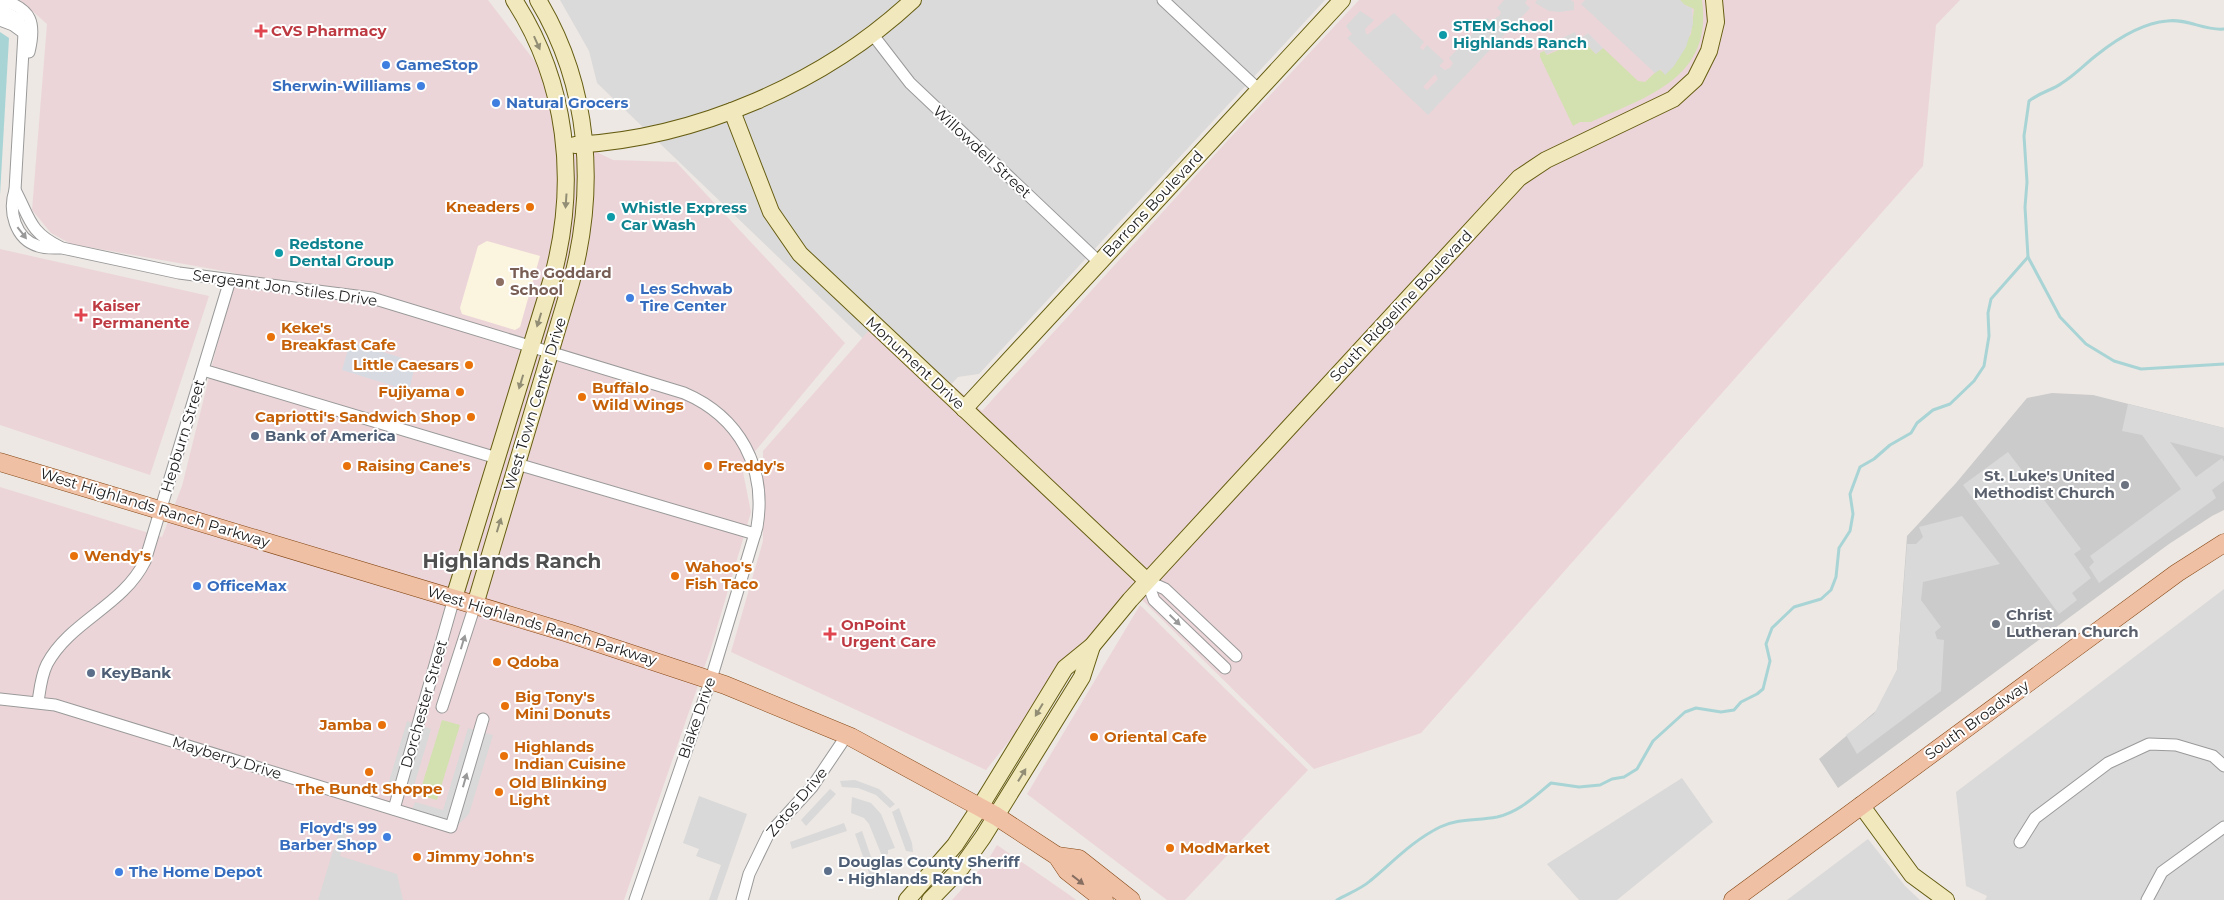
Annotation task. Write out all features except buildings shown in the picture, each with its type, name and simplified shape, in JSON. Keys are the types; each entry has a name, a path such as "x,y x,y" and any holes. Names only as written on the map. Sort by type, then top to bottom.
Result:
{"main road":[{"name":"West Highlands Ranch Parkway","path":"0,462 454,598 711,679 847,736 980,807 1057,856 1067,871 1104,900"},
{"name":"South Broadway","path":"1733,900 2177,573 2224,542"},
{"name":"West Highlands Ranch Parkway","path":"1057,856 1079,859 1132,900"}],"street":[{"name":"Sergeant Jon Stiles Drive","path":"2,0 23,9 32,24 32,40 22,85"},
{"name":"West Town Center Drive","path":"454,598 532,346 553,275 562,234 566,191 565,146 558,105 549,71 531,29 514,0"},
{"name":"West Town Center Drive","path":"475,605 551,352 583,235 586,197 585,145 578,101 554,30 538,0"},
{"path":"565,146 585,145 664,131 732,111 774,93 816,71 873,35 913,0"},
{"path":"1163,0 1259,90"},
{"name":"Barrons Boulevard","path":"964,409 1342,0"},
{"name":"South Ridgeline Boulevard","path":"907,900 950,852 980,807 1065,668 1092,646 1147,581 1519,178 1546,160 1673,98 1695,79 1709,51 1716,22 1714,0"},
{"path":"0,9 18,19 24,33"},
{"path":"0,20 13,25 24,33"},
{"name":"Sergeant Jon Stiles Drive","path":"24,33 15,190 24,214 32,226 48,240 62,248 169,271 372,298 684,393 706,403 722,416 738,433 752,460 756,474 760,508 754,534"},
{"name":"Willowdell Street","path":"873,35 910,83 1099,262"},
{"name":"Monument Drive","path":"732,111 762,193 771,212 792,243 820,274 1147,581 1165,589 1236,656"},
{"name":"Hepburn Street","path":"38,702 44,671 55,652 68,638 122,593 138,574 162,510 230,280"},
{"path":"203,370 497,458"},
{"path":"517,464 754,534"},
{"name":"Blake Drive","path":"635,900 711,679 754,534"},
{"name":"Monument Drive","path":"1147,581 1154,600 1225,668"},
{"name":"Dorchester Street","path":"394,809 454,598"},
{"name":"Dorchester Street","path":"442,707 475,605"},
{"name":"South Ridgeline Boulevard","path":"930,900 961,868 996,816 1082,677 1092,646"},
{"name":"Mayberry Drive","path":"0,699 38,702 89,715 451,827 483,719"},
{"name":"Zotos Drive","path":"742,900 749,874 768,836 812,787 847,736"},
{"path":"2020,842 2035,818 2108,763 2149,744 2176,745 2213,756 2224,766"},
{"path":"1861,805 1912,875 1946,900"},
{"path":"2146,900 2162,872 2224,827"}],"shaded area":[{"path":"20,0 488,0 540,68 555,132 613,160 676,162 845,343 742,467 751,512 711,648 624,900 0,900 0,487 162,537 182,486 235,273 71,244 51,233 32,210 47,24"},
{"path":"560,0 1325,0 979,374 958,377 932,405 597,83 589,51"},
{"path":"1359,0 1960,0 1936,25 1923,166 1421,733 1314,769 1131,589 986,770 731,652 763,541 763,451 879,319 982,411 1229,139"},
{"path":"1504,0 1527,0 1525,3 1530,8 1509,30 1504,25 1501,27 1500,30 1505,34 1428,115 1347,38 1352,34 1346,26 1360,11 1374,20 1365,29 1366,34 1394,13 1424,42 1420,47 1421,49 1423,50 1427,45 1444,61 1439,66 1445,70 1450,68 1453,63 1449,58 1487,18 1491,21 1500,15 1501,12 1497,8","holes":["1435,74 1438,79 1427,90 1423,87"]},
{"path":"1537,0 1571,0 1574,2 1574,10 1549,11 1535,3"},
{"path":"1585,0 1680,0 1686,6 1692,8 1693,24 1686,47 1674,66 1665,75 1661,69 1655,73 1581,4"},
{"path":"1575,32 1578,41 1546,54 1543,47"},
{"path":"1588,33 1603,48 1596,54 1581,38"},
{"name":"The Goddard School","path":"487,241 540,256 520,327 515,330 462,314 460,308 478,246"},
{"path":"0,249 209,296 150,475 0,425"},
{"path":"350,342 416,362 409,391 342,370"},
{"path":"2052,393 2093,395 2224,428 2224,510 2169,544 1838,788 1819,759 1877,710 1897,670 1907,536 1956,483 2027,398"},
{"path":"2128,404 2224,428 2224,456 2170,442 2196,477 2222,458 2224,462 2224,481 2212,490 2216,498 2099,583 2089,567 2094,562 2090,556 2181,489 2142,435 2122,431"},
{"path":"2008,452 2081,549 2074,554 2091,578 2072,593 2077,600 2059,614 1963,485"},
{"path":"1962,516 2000,564 1923,582 1921,600 1941,627 1935,632 1937,639 1944,640 1941,691 1857,754 1846,735 1874,714 1897,670 1907,544 1916,544 1923,537 1919,527"},
{"path":"2224,589 2224,900 1985,900 1987,896 1966,886 1956,792"},
{"path":"1140,605 1308,770 1185,900 1167,900 1027,794"},
{"path":"407,721 431,729 411,796 387,788"},
{"path":"468,728 493,735 469,814 457,826 411,813 415,802 443,810"},
{"path":"1682,778 1713,822 1617,900 1579,900 1547,864"},
{"path":"855,780 879,789 895,804 890,808 876,795 858,788 842,787 840,781"},
{"path":"830,789 836,794 806,826 801,820"},
{"path":"699,796 747,814 717,900 709,900 721,865 696,856 699,849 683,843"},
{"path":"852,797 871,803 881,814 895,848 888,850 888,854 882,856 869,824 864,818 851,813"},
{"path":"899,808 912,843 913,852 906,851 892,812"},
{"path":"342,821 349,823 340,856 397,874 403,900 318,900"},
{"path":"844,823 847,831 792,849 790,842"},
{"path":"862,831 877,874 870,876 855,834"},
{"path":"1868,839 1905,886 1920,900 1787,900"},
{"path":"997,845 1076,900 952,900 988,860"}],"green space":[{"path":"1680,0 1702,0 1703,27 1697,48 1687,66 1654,93 1591,122 1580,122 1573,126 1540,57 1540,53 1544,51 1547,55 1582,40 1596,54 1603,48 1638,81 1645,82 1659,69 1665,74 1691,34 1694,9 1683,4"},
{"path":"442,720 460,725 437,800 419,795"}],"water":[{"path":"0,32 9,38 0,195"}],"waterway":[{"path":"1337,900 1366,884 1412,845 1440,827 1454,822 1505,815 1526,803 1551,783 1579,787 1600,785 1612,779 1624,777 1637,769 1653,741 1685,712 1696,708 1721,712 1734,710 1741,702 1763,689 1770,661 1766,644 1772,628 1794,607 1821,599 1831,590 1836,577 1839,548 1850,531 1853,514 1850,494 1860,467 1874,459 1890,445 1911,433 1917,423 1933,410 1950,404 1974,381 1984,366 1989,336 1988,313 1991,299 2028,257 2024,136 2029,101 2058,86 2113,43 2140,28 2158,22 2181,21 2210,28 2224,29"},
{"path":"2028,257 2060,317 2086,344 2114,361 2141,369 2224,364"}],"place":[{"name":"CVS Pharmacy","path":"261,31"},
{"name":"STEM School Highlands Ranch","path":"1443,35"},
{"name":"GameStop","path":"386,65"},
{"name":"Sherwin-Williams","path":"421,86"},
{"name":"Natural Grocers","path":"496,103"},
{"name":"Kneaders","path":"530,207"},
{"name":"Whistle Express Car Wash","path":"611,217"},
{"name":"Redstone Dental Group","path":"279,253"},
{"name":"The Goddard School","path":"500,282"},
{"name":"Les Schwab Tire Center","path":"630,298"},
{"name":"Kaiser Permanente","path":"81,315"},
{"name":"Keke's Breakfast Cafe","path":"271,337"},
{"name":"Little Caesars","path":"469,365"},
{"name":"Fujiyama","path":"460,392"},
{"name":"Buffalo Wild Wings","path":"582,397"},
{"name":"Capriotti's Sandwich Shop","path":"471,417"},
{"name":"Bank of America","path":"255,436"},
{"name":"Raising Cane's","path":"347,466"},
{"name":"Freddy's","path":"708,466"},
{"name":"St. Luke's United Methodist Church","path":"2125,485"},
{"name":"Wendy's","path":"74,556"},
{"name":"Wahoo's Fish Taco","path":"675,576"},
{"name":"OfficeMax","path":"197,586"},
{"name":"Christ Lutheran Church","path":"1996,624"},
{"name":"OnPoint Urgent Care","path":"830,634"},
{"name":"Qdoba","path":"497,662"},
{"name":"KeyBank","path":"91,673"},
{"name":"Big Tony's Mini Donuts","path":"505,706"},
{"name":"Jamba","path":"382,725"},
{"name":"Oriental Cafe","path":"1094,737"},
{"name":"Highlands Indian Cuisine","path":"504,756"},
{"name":"The Bundt Shoppe","path":"369,772"},
{"name":"Old Blinking Light","path":"499,792"},
{"name":"Floyd's 99 Barber Shop","path":"387,837"},
{"name":"ModMarket","path":"1170,848"},
{"name":"Jimmy John's","path":"417,857"},
{"name":"Douglas County Sheriff - Highlands Ranch","path":"828,871"},
{"name":"The Home Depot","path":"119,872"}],"district":[{"name":"Highlands Ranch","path":"512,561"}]}
